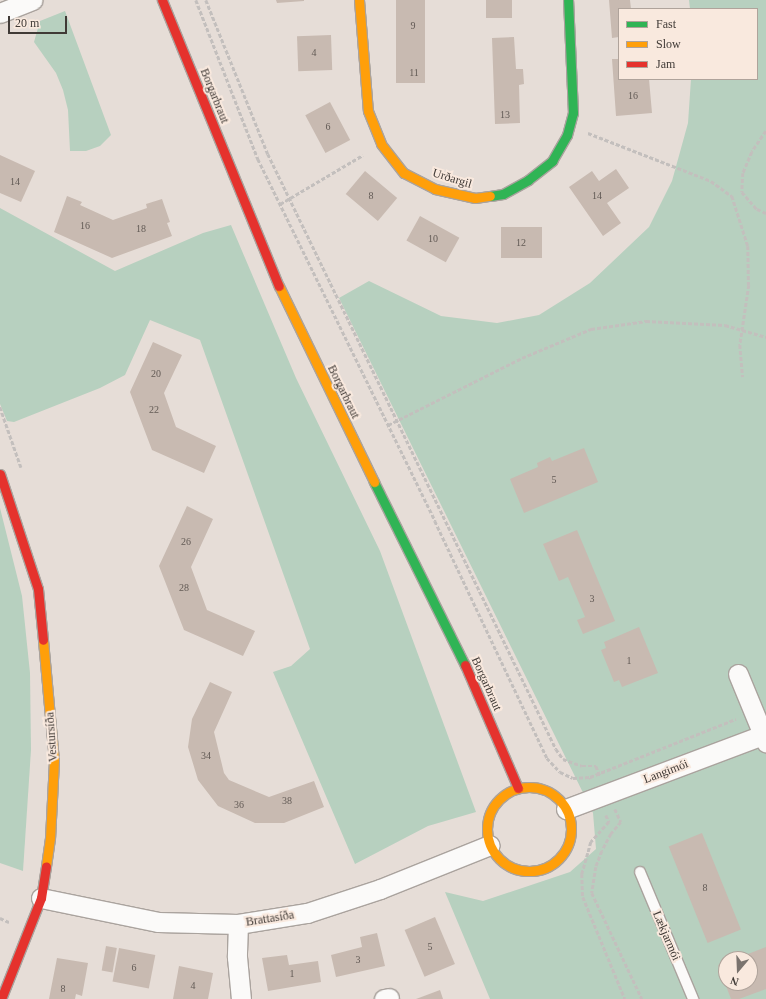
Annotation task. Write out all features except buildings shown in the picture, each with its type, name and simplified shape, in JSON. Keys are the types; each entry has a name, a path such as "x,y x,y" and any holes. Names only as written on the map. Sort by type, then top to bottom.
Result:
{"street":[{"path":"0,12 32,0"},
{"name":"Borgarbraut","path":"162,0 281,292 331,397 451,634 518,788"},
{"name":"Urðargil","path":"359,0 364,84 368,111 381,144 404,173 435,189 475,198 503,194 528,180 552,161 569,126 573,113 568,0"},
{"name":"Vestursíða","path":"0,474 38,589 47,670 54,760 50,838 41,898 0,999"},
{"path":"738,674 765,737"},
{"name":"Langimói","path":"566,810 765,737"},
{"path":"532,787 546,791 558,799 566,810 570,822 570,836 566,848 558,859 547,867 534,870 515,868 497,857 490,845 487,831 488,817 495,804 505,794 518,788 532,787"},
{"name":"Brattasíða","path":"41,898 158,922 238,924 308,913 380,889 490,845"},
{"path":"238,924 237,957 241,999"}],"lane":[{"name":"Lækjarmói","path":"640,872 693,999"}],"path":[{"path":"196,0 258,159 388,425 546,758 560,772 573,778 590,777 754,712"},
{"path":"206,0 268,154 556,749 563,759 582,766 596,766 599,773 609,822 591,842 582,874 583,897 626,999"},
{"path":"569,126 712,181 732,196 748,246 749,285 740,345 744,377"},
{"path":"766,131 752,152 743,173 742,192 757,209 766,213"},
{"path":"280,204 381,144"},
{"path":"388,425 522,358 591,329 646,321 725,325 766,337"},
{"path":"590,777 604,795 621,822 611,834 600,856 592,892 642,999"}],"green space":[{"path":"689,0 766,0 766,999 490,999 445,892 483,901 570,872 596,849 593,813 339,298 369,281 441,316 497,323 539,315 590,283 649,227 672,181 688,123 691,80 758,80 758,8 690,8"},
{"path":"65,11 111,135 100,146 86,151 70,151 68,110 63,90 56,73 34,42 40,21"},
{"path":"0,208 115,271 203,233 231,225 296,378 380,551 476,812 428,826 355,864 273,672 291,666 310,649 200,340 150,320 125,375 100,388 14,422 7,421 0,404"},
{"path":"0,508 22,596 30,673 31,750 23,871 0,863"}],"traffic: fast":[{"path":"490,196 503,194 528,180 552,161 567,135 573,113 568,0"},
{"path":"374,482 465,665"}],"traffic: slow":[{"path":"359,0 368,111 381,144 404,173 435,189 475,198 490,196"},
{"path":"279,286 374,482"},
{"path":"43,640 54,760 50,838 46,866"},
{"path":"529,787 545,790 559,799 568,813 571,829 568,845 559,859 545,868 529,871 513,868 499,859 490,845 487,829 490,813 499,799 513,790 529,787"}],"traffic: jam":[{"path":"162,0 279,286"},
{"path":"0,474 38,589 43,640"},
{"path":"465,665 518,788"},
{"path":"1,999 41,898 46,866"}]}
